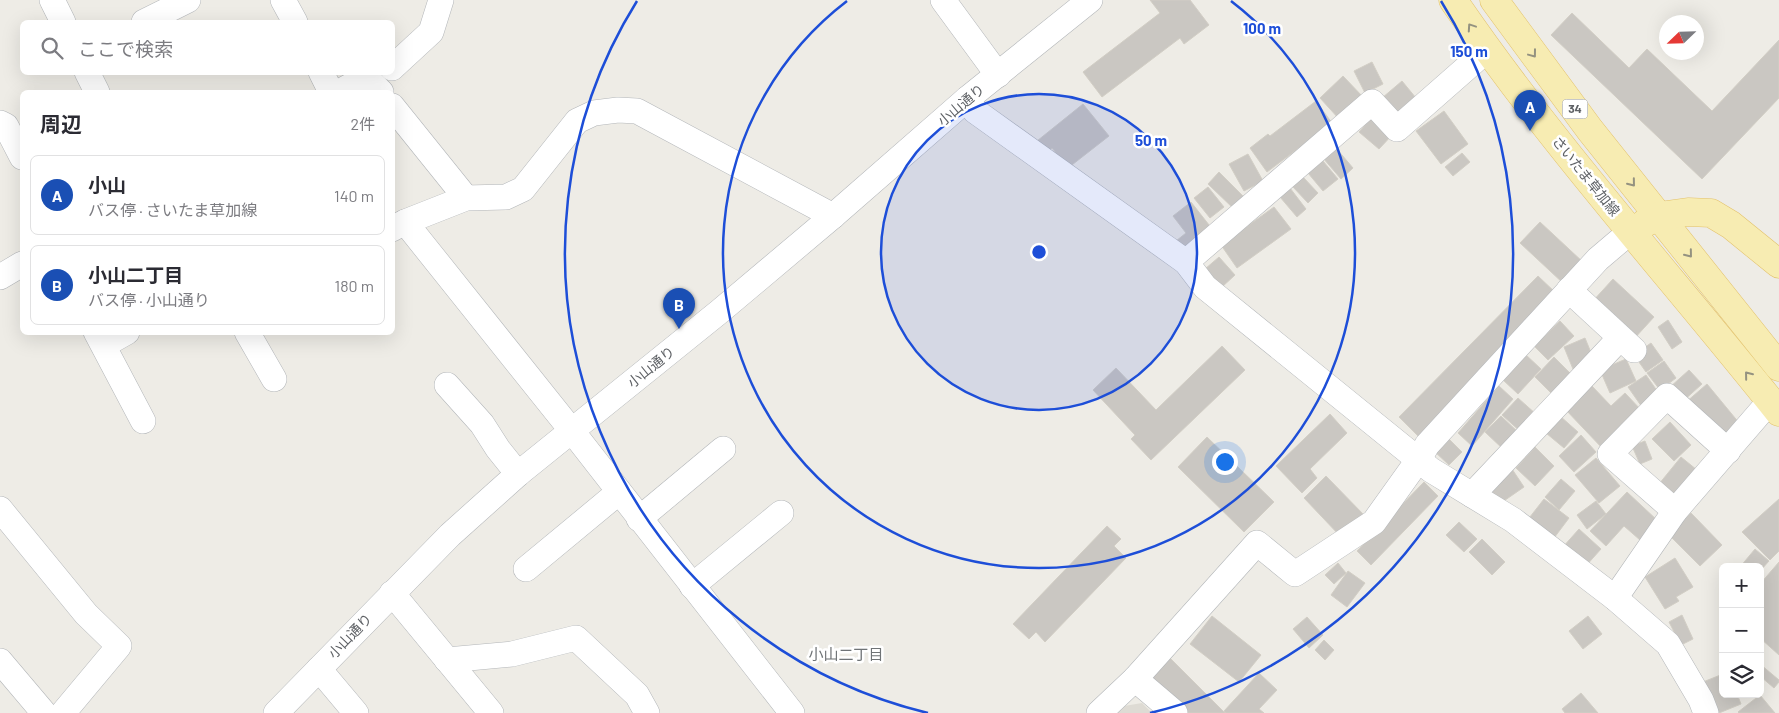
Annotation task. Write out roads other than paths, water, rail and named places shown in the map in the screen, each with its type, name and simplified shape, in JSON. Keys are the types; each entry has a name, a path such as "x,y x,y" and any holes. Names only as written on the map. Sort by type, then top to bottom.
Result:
{"main road":[{"name":"さいたま草加線","path":"1453,0 1487,50 1564,151 1775,407"},
{"name":"34","path":"1494,0 1590,130 1779,367"},
{"path":"1630,231 1659,216 1688,212 1710,214 1731,225 1779,264"}],"street":[{"path":"52,0 62,20"},
{"path":"148,20 188,0"},
{"path":"284,0 294,20"},
{"path":"395,65 431,32 441,0"},
{"path":"943,0 998,75"},
{"name":"小山通り","path":"276,713 450,535 518,474 719,312 834,216 967,99 1090,0"},
{"path":"1186,262 1372,102 1397,129 1487,50"},
{"path":"88,75 96,90"},
{"path":"322,75 330,90"},
{"path":"343,90 363,79 381,84"},
{"path":"967,99 975,111 1186,262 1205,287 1432,470 1513,520 1614,598 1668,644 1701,700 1706,713"},
{"path":"395,110 466,198"},
{"path":"792,713 572,431 399,225 466,198 506,197 523,189 577,121 594,113 618,110 637,111 834,216"},
{"path":"0,123 6,126 20,153"},
{"path":"1099,713 1135,679 1257,543 1296,574 1374,522 1427,445 1598,259 1630,231"},
{"path":"0,277 20,265"},
{"path":"1472,495 1627,344 1569,290"},
{"path":"115,335 100,339 143,421"},
{"path":"249,335 274,379"},
{"path":"447,384 482,424 498,449 518,474"},
{"path":"1675,511 1610,454 1667,396 1728,451"},
{"path":"1614,598 1675,511 1728,451 1775,407"},
{"path":"639,519 722,449"},
{"path":"526,569 619,492"},
{"path":"0,509 86,614 119,646 63,713"},
{"path":"692,586 781,513"},
{"path":"392,593 491,713"},
{"path":"447,660 512,654 576,638 637,696 643,711"},
{"path":"0,661 44,713"},
{"path":"319,669 356,713"},
{"path":"1135,679 1175,713"}],"place":[{"name":"小山","path":"1530,131"},
{"name":"小山二丁目","path":"679,329"}],"district":[{"name":"小山二丁目","path":"846,655"}]}
